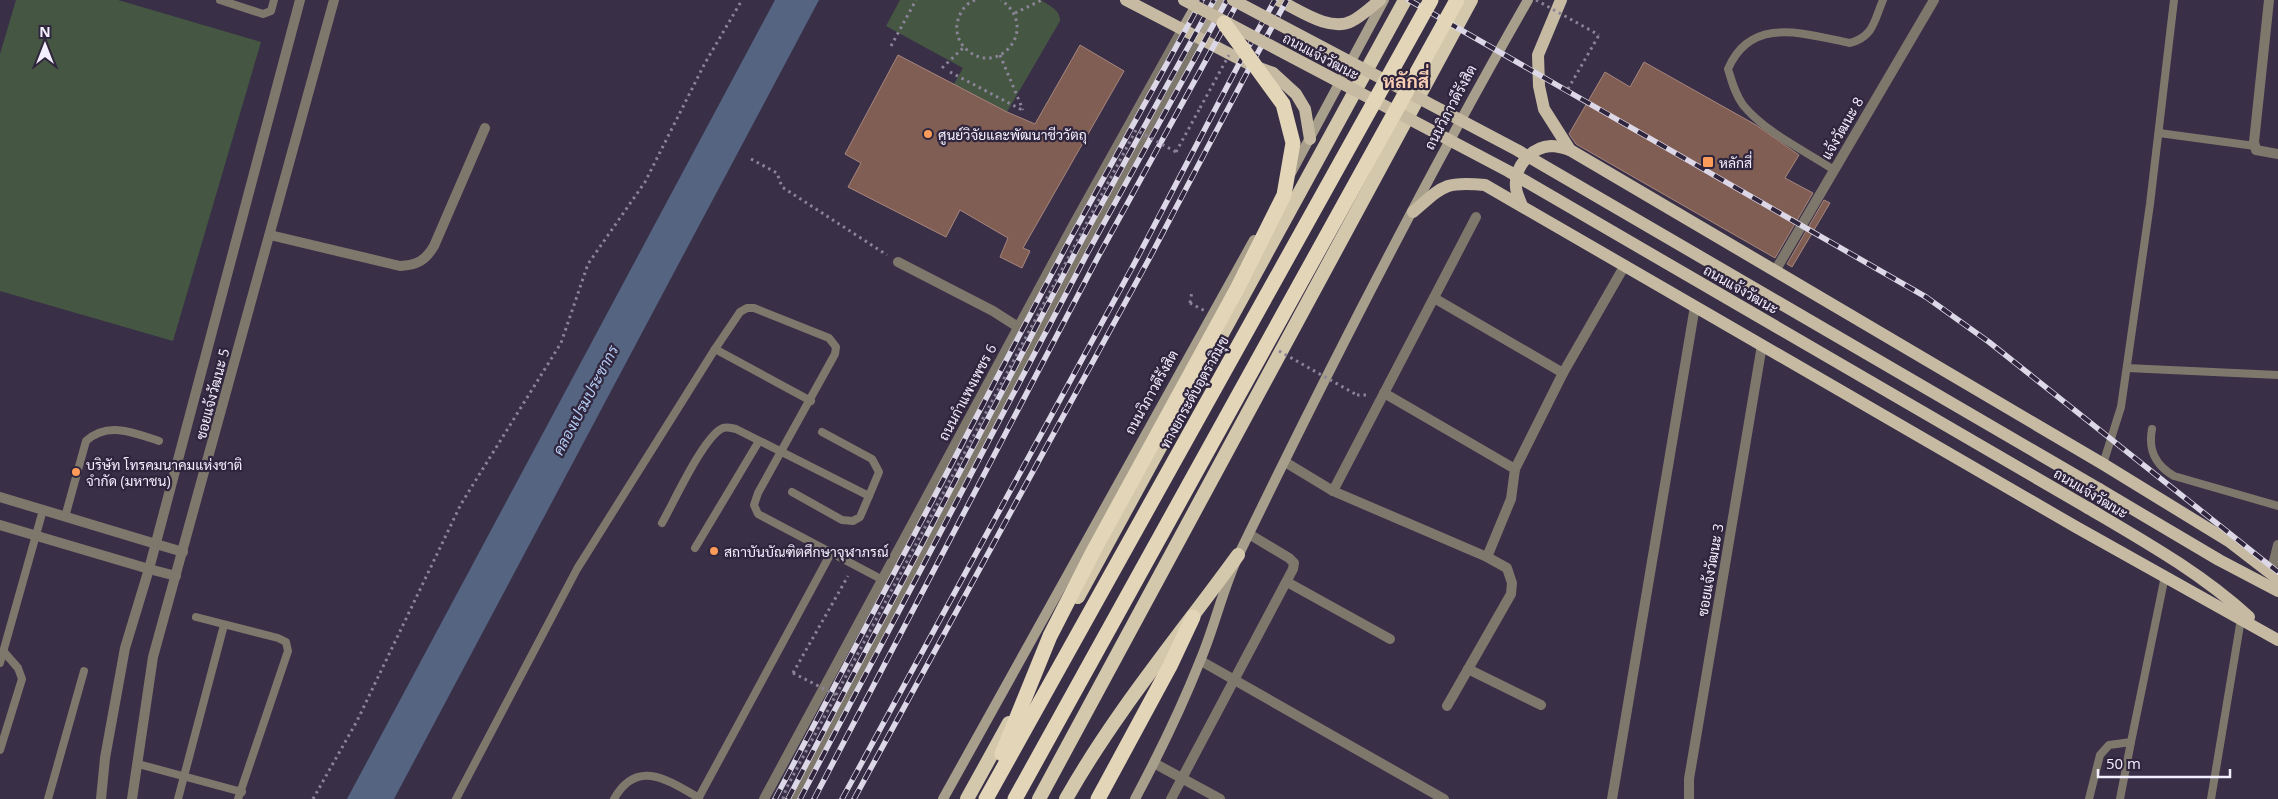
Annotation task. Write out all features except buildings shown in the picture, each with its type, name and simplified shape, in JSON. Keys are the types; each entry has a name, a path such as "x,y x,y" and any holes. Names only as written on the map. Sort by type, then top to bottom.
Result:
{"highway":[{"path":"967,799 1405,0"},
{"name":"ทางยกระดับอุตราภิมุข","path":"985,799 1431,0"},
{"path":"1015,799 1457,0"},
{"path":"1039,799 1471,0"},
{"path":"985,799 1050,636 1094,550 1237,289 1284,195 1293,143 1283,104 1224,22"},
{"path":"1066,799 1136,690 1238,555"},
{"path":"1098,799 1170,666 1193,617"}],"main road":[{"path":"1126,0 1201,40 1273,73 1296,94 1305,109 1310,139"},
{"name":"ถนนแจ้งวัฒนะ","path":"1184,0 1508,170 2088,508 2210,584 2266,632"},
{"name":"ถนนกำแพงเพชร 6","path":"1182,30 1199,0"},
{"path":"1201,40 1222,0"},
{"name":"ถนนแจ้งวัฒนะ","path":"1233,0 1517,150 2219,560 2278,591"},
{"path":"1278,0 1320,22 1334,24 1350,22 1380,0"},
{"name":"ถนนวิภาวดีรังสิต","path":"943,799 1310,139 1384,0"},
{"name":"ถนนวิภาวดีรังสิต","path":"1135,799 1154,763 1201,660 1238,555 1476,90 1528,0"},
{"path":"1561,0 1538,55 1539,86 1544,109 1570,150"},
{"path":"1522,206 1515,188 1517,171 1524,160 1540,148 1553,146 1570,150 2185,513 2275,576"},
{"name":"ถนนแจ้งวัฒนะ","path":"1413,212 1442,187 1462,183 1485,185 2278,640"}],"street":[{"name":"ซอยแจ้งวัฒนะ 5","path":"101,799 105,758 125,648 156,544 300,0"},
{"name":"ซอยแจ้งวัฒนะ 5","path":"132,799 153,657 334,0"},
{"name":"แจ้งวัฒนะ 8","path":"1775,271 1934,0"},
{"path":"2269,0 2255,146 2256,150 2278,154"},
{"name":"ถนนกำแพงเพชร 6","path":"764,799 1018,327 1182,30"},
{"path":"794,799 1089,240 1201,40"},
{"path":"270,235 400,266 415,265 427,258 434,246 485,128"},
{"path":"1333,491 1476,217"},
{"path":"898,262 993,311 1018,327"},
{"path":"1487,557 1510,499 1515,469 1563,373 1625,265"},
{"path":"1434,298 1563,373"},
{"path":"1612,799 1695,306"},
{"name":"ซอยแจ้งวัฒนะ 3","path":"1689,799 1689,778 1762,345"},
{"path":"1384,393 1515,469"},
{"path":"1284,462 1333,491 1487,557 1506,568 1512,583 1510,594 1448,706"},
{"path":"0,497 182,552"},
{"path":"0,524 176,576"},
{"path":"1171,799 1287,582 1294,563 1249,534"},
{"path":"2275,576 2278,545"},
{"path":"1287,582 1390,639"},
{"path":"1201,660 1444,799"},
{"path":"1468,669 1541,704"},
{"path":"1154,763 1220,799"}],"lane":[{"path":"220,0 263,14 272,11 274,0"},
{"path":"1834,170 1764,125 1743,104 1733,86 1728,69 1741,46 1766,32 1784,32 1850,42 1860,40 1868,34 1883,0"},
{"path":"2103,464 2122,407 2159,133 2174,0"},
{"path":"2159,133 2255,146"},
{"path":"456,799 577,569 715,349 740,312 747,308 754,308 829,338 836,347 835,354 811,401 781,452 754,505 758,514 881,580"},
{"path":"715,349 811,401"},
{"path":"2127,368 2278,375"},
{"path":"662,522 708,441 720,429 726,427 736,430 869,496"},
{"path":"65,517 86,442 93,435 108,430 125,430 159,441"},
{"path":"2152,430 2150,441 2152,452 2163,469 2174,476 2278,506"},
{"path":"792,492 842,520 853,521 860,517 879,472 876,464 872,459 822,432"},
{"path":"695,548 758,441"},
{"path":"0,663 43,510"},
{"path":"614,799 623,784 629,780 652,776 661,777 698,798 831,553"},
{"path":"2120,799 2165,576"},
{"path":"138,764 240,795 288,651 286,642 278,638 196,617"},
{"path":"2211,799 2241,618"},
{"path":"178,799 224,625"},
{"path":"0,750 22,679 18,668 4,652"},
{"path":"48,799 84,671"},
{"path":"2089,799 2100,755 2109,745 2131,742"}],"path":[{"path":"313,799 357,721 461,504 561,344 588,264 645,182 705,63 742,0"},
{"path":"891,46 916,0"},
{"path":"965,0 968,4"},
{"path":"975,0 968,4 958,17 958,38 971,53 981,57 1000,55 1009,50 1014,42 1018,22 1015,14 1001,0"},
{"path":"1015,14 1042,0"},
{"path":"1536,0 1599,35 1568,89"},
{"path":"942,68 964,47"},
{"path":"950,72 1024,111 1000,55"},
{"path":"783,799 1136,130 1176,152 1200,108"},
{"path":"751,159 777,173 782,187 898,262"},
{"path":"1190,303 1192,292"},
{"path":"1357,394 1366,395"},
{"path":"836,696 793,673 854,565"}],"green space":[{"path":"16,0 118,0 261,42 173,341 0,291 0,54"},
{"path":"900,0 1041,0 1057,11 1060,21 1007,112 954,84 963,68 886,26"}],"water":[{"name":"คลองเปรมประชากร","path":"775,0 819,0 394,799 347,799"}],"railway":[{"path":"775,799 1069,241 1202,0"},
{"path":"788,799 1078,247 1214,0"},
{"path":"800,799 1088,252 1227,0"},
{"path":"814,799 1098,257 1239,0"},
{"path":"842,799 1133,266 1241,60 1275,0"},
{"path":"854,799 1149,259 1287,0"},
{"path":"1409,0 1926,297 1989,342 2278,572"}],"place":[{"name":"ศูนย์วิจัยและพัฒนาชีววัตถุ","path":"928,134"},
{"name":"หลักสี่","path":"1708,162"},
{"name":"บริษัท โทรคมนาคมแห่งชาติ จำกัด (มหาชน)","path":"76,472"},
{"name":"สถาบันบัณฑิตศึกษาจุฬาภรณ์","path":"714,551"}],"district":[{"name":"หลักสี่","path":"1406,81"}]}
